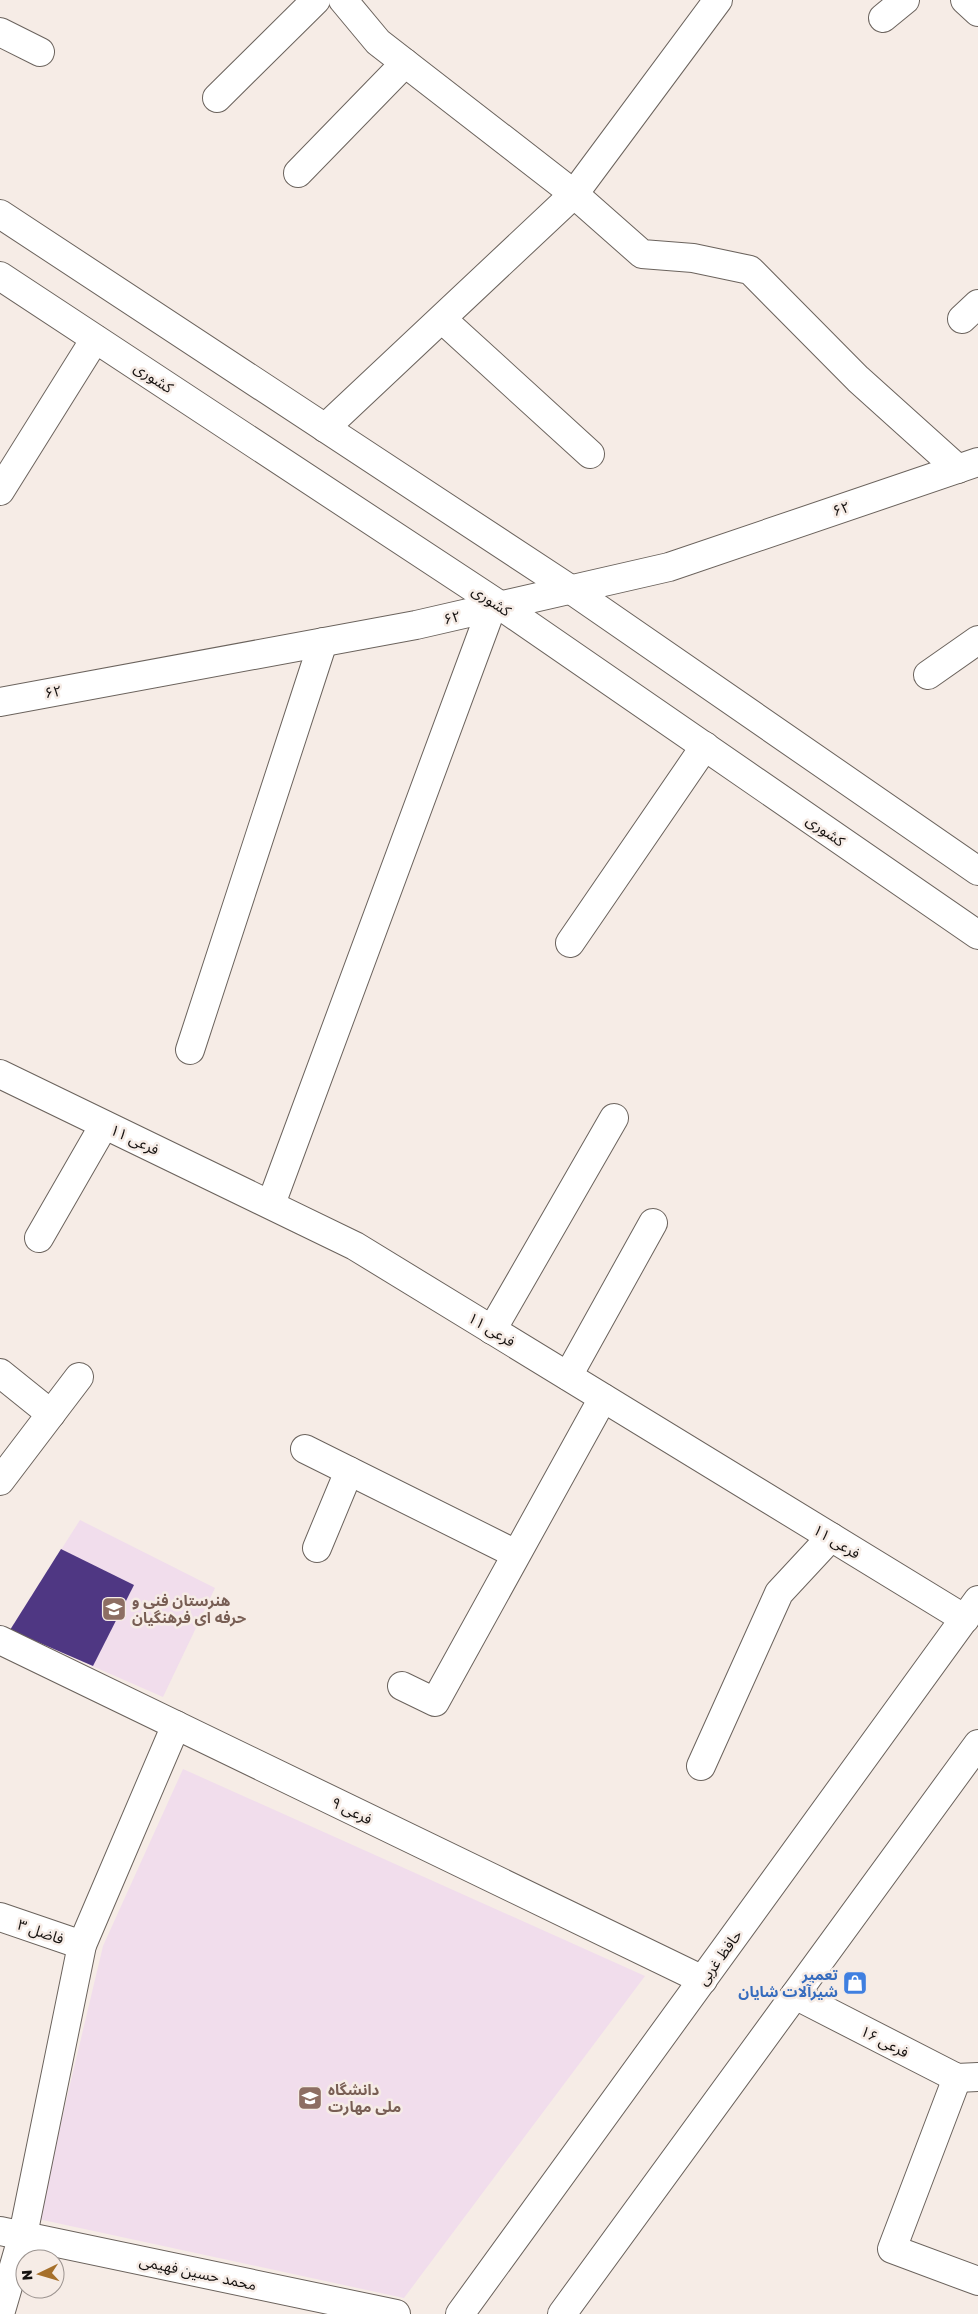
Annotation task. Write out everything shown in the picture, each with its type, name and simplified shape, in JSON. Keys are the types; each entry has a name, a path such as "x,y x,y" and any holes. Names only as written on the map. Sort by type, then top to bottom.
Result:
{"street":[{"path":"217,98 316,0"},
{"path":"343,0 378,42 574,194 642,254 693,258 750,270 858,379 968,466"},
{"path":"324,428 574,194 718,0"},
{"path":"883,18 904,0"},
{"path":"965,0 978,12"},
{"path":"0,32 40,52"},
{"path":"298,173 405,63"},
{"path":"0,214 570,589 975,863"},
{"name":"کشوری","path":"0,276 705,746 978,934"},
{"path":"442,318 590,454"},
{"path":"0,491 95,339"},
{"name":"۶۲","path":"0,702 416,625 669,567 968,466"},
{"path":"270,1204 496,606"},
{"path":"928,675 978,640"},
{"path":"190,1050 323,642"},
{"path":"570,943 705,746"},
{"name":"فرعی ۱۱","path":"0,1074 355,1246 831,1537 971,1610"},
{"path":"492,1330 614,1118"},
{"path":"39,1238 104,1125"},
{"path":"568,1376 652,1223"},
{"path":"0,1373 51,1414"},
{"path":"0,1481 79,1376"},
{"path":"402,1686 435,1702 602,1398"},
{"path":"305,1450 516,1554"},
{"path":"317,1548 349,1472"},
{"path":"701,1766 779,1593 831,1537"},
{"name":"حافظ غربی","path":"460,2314 971,1610"},
{"name":"فرعی ۹","path":"0,1640 703,1980"},
{"path":"0,2314 11,2233 82,1945 176,1725"},
{"path":"562,2314 978,1744"},
{"name":"فاضل ۳","path":"0,1917 82,1945"},
{"name":"فرعی ۱۶","path":"795,1995 967,2078"},
{"path":"967,2078 892,2249 978,2280"},
{"name":"محمد حسین فهیمی","path":"11,2233 396,2314"}],"shaded area":[{"name":"هنرستان فنی و حرفه ای فرهنگیان","path":"80,1520 215,1588 163,1697 10,1630"},
{"name":"دانشگاه ملی مهارت","path":"183,1769 645,1976 404,2298 38,2219 103,1946"}],"building":[{"path":"61,1549 134,1585 93,1666 10,1630"}],"place":[{"name":"هنرستان فنی و حرفه ای فرهنگیان","path":"114,1609"},
{"name":"تعمیر شیرآلات شایان","path":"855,1983"},
{"name":"دانشگاه ملی مهارت","path":"310,2098"}]}
